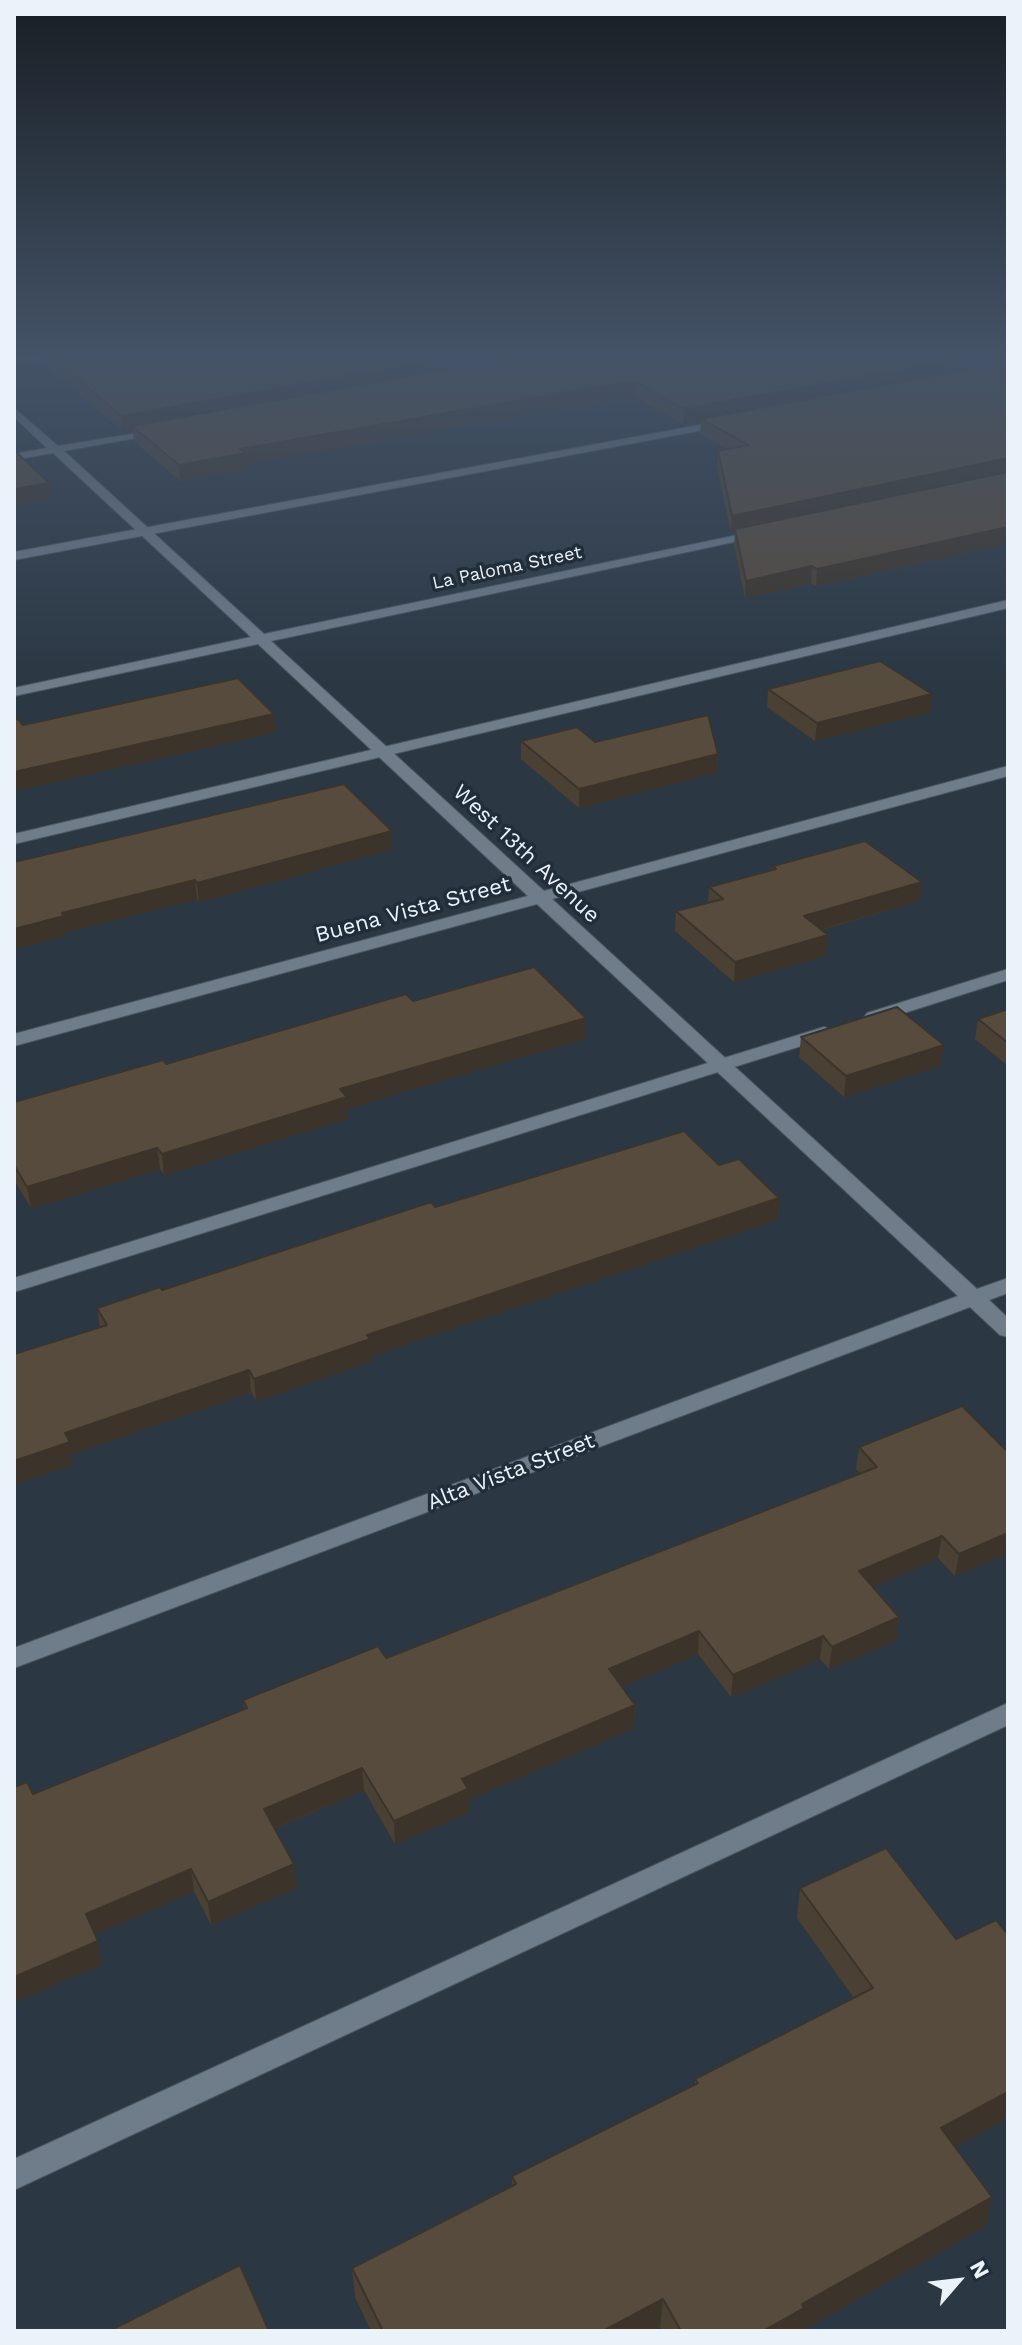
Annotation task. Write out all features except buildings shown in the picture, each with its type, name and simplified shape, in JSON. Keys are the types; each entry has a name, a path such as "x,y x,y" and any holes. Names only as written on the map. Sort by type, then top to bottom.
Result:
{"street":[{"name":"West 13th Avenue","path":"73,465 1008,1330"},
{"path":"14,556 499,465"},
{"name":"La Paloma Street","path":"14,692 775,530"},
{"path":"14,839 1008,604"},
{"name":"Buena Vista Street","path":"14,1040 1008,771"},
{"path":"14,1285 1008,974"},
{"name":"Alta Vista Street","path":"14,1658 1008,1285"},
{"path":"14,2175 1008,1713"}]}
